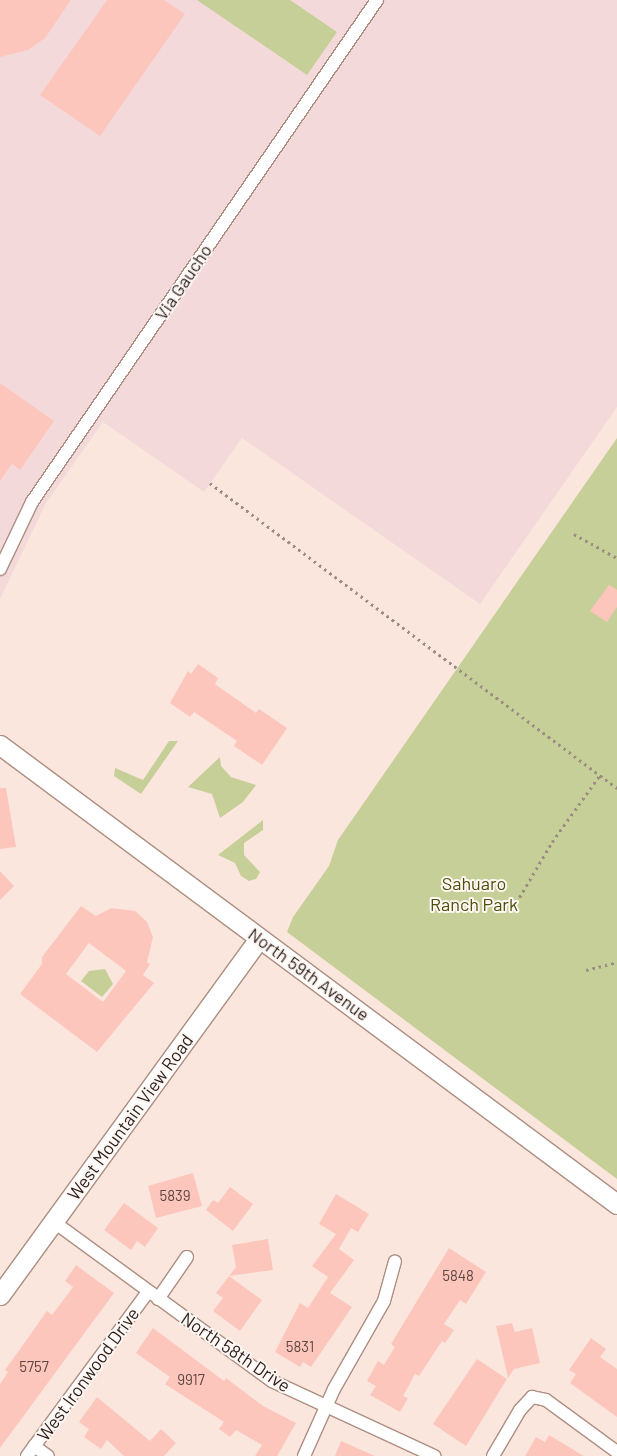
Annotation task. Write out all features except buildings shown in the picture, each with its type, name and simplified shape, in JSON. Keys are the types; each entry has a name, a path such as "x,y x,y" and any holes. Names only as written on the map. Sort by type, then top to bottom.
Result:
{"main road":[{"name":"North 59th Avenue","path":"0,745 617,1204"},
{"name":"West Mountain View Road","path":"0,1295 259,938"}],"street":[{"name":"Via Gaucho","path":"0,569 32,502 377,0"},
{"name":"North 58th Drive","path":"54,1222 272,1381 434,1456"},
{"name":"West Ironwood Drive","path":"31,1451 153,1295 187,1257"},
{"path":"304,1456 325,1407 384,1301 395,1261"},
{"path":"493,1456 520,1410 532,1397 546,1400 617,1452"},
{"path":"31,1451 48,1456"}],"path":[{"path":"210,483 617,788"},
{"path":"574,534 617,558"},
{"path":"516,904 547,849 600,775"},
{"path":"586,970 617,962"}],"shaded area":[{"path":"0,0 617,0 617,407 480,604 242,438 204,492 103,422 46,503 0,599"}],"green space":[{"path":"197,0 290,0 337,32 307,75"},
{"name":"Sahuaro Ranch Park","path":"617,438 617,1179 287,932 293,917 329,866 338,840"},
{"path":"169,741 178,741 141,794 114,776 115,768 143,780"},
{"path":"220,757 221,766 231,777 256,785 243,802 220,818 212,794 188,787"},
{"path":"263,820 263,830 244,843 244,855 260,872 256,879 249,881 241,876 235,863 218,855"},
{"path":"105,969 113,984 102,997 81,981 89,971"}]}
